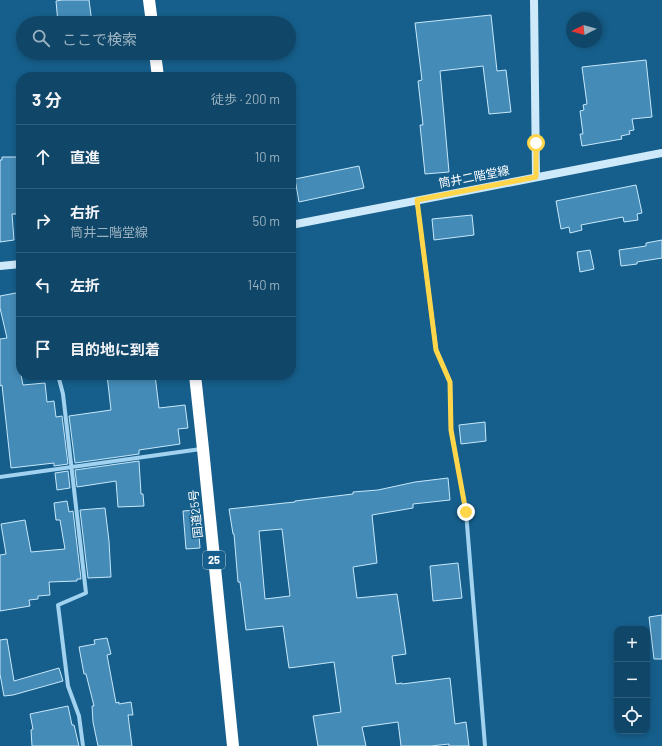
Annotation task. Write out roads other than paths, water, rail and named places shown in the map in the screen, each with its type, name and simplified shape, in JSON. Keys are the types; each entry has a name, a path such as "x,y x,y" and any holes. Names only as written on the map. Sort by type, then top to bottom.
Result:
{"highway":[{"path":"149,0 151,16"},
{"path":"156,60 157,72"},
{"name":"国道25号","path":"196,380 204,449 233,746"}],"main road":[{"path":"534,0 536,177"},
{"name":"筒井二階堂線","path":"296,224 662,153"},
{"path":"0,266 16,264"}],"street":[{"path":"417,200 436,350 450,382 451,430 466,512 485,746"},
{"path":"60,380 64,394 86,593 58,605 68,686 80,716 83,746"},
{"path":"0,477 204,449"}]}
